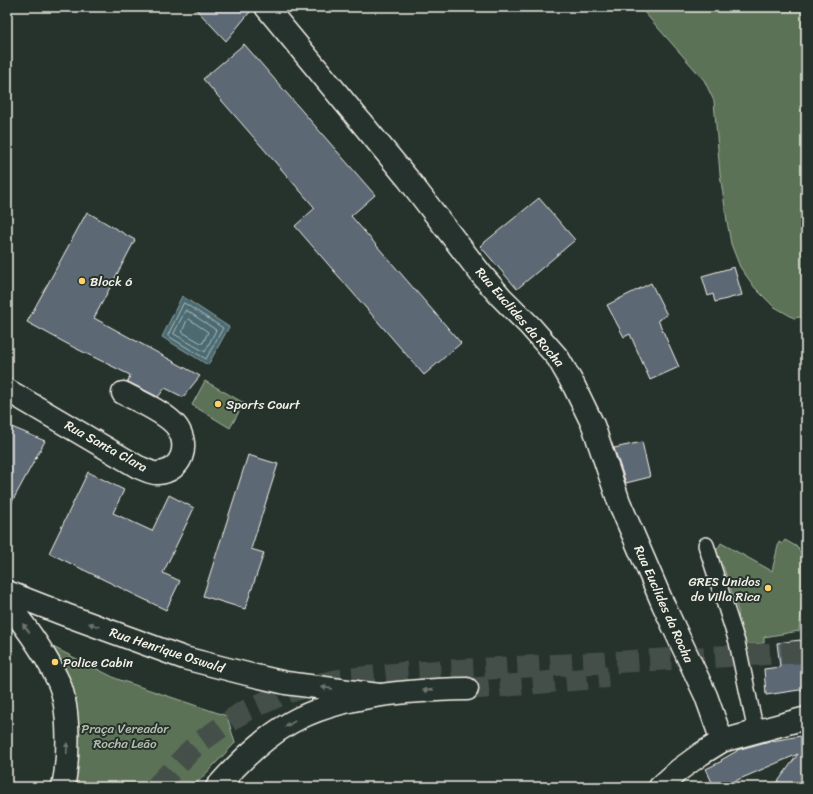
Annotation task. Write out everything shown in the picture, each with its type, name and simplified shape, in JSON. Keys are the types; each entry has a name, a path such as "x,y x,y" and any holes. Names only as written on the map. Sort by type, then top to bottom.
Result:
{"street":[{"name":"Rua Euclides da Rocha","path":"266,7 408,179 481,274 558,358 574,386 593,425 619,502 663,604 706,696 722,741"},
{"name":"Rua Santa Clara","path":"7,390 138,467 156,474 167,472 176,466 184,453 184,440 177,426 147,405 123,393"},
{"name":"Rua Henrique Oswald","path":"7,592 184,658 286,683 380,696"},
{"path":"7,603 31,634 49,663 59,685 66,715 67,743 65,775 62,787"},
{"path":"217,787 242,759 264,741 290,723 313,712 344,703 380,696 429,690 467,689"},
{"path":"660,787 679,770 722,741 806,718"}],"lane":[{"path":"706,545 737,642 756,732"}],"green space":[{"path":"643,7 806,7 806,316 794,318 773,306 755,288 740,267 731,244 727,221 720,174 714,101 704,80 644,12"},
{"name":"Sports Court","path":"205,381 244,403 230,428 192,405"},
{"name":"GRES Unidos do Villa Rica","path":"785,540 799,548 798,550 806,555 802,567 806,569 806,604 802,604 799,631 764,637 764,643 741,645 738,611 723,566 712,558 721,543 772,571 779,542 782,544"},
{"name":"Praça Vereador Rocha Leão","path":"43,642 117,679 227,716 235,743 193,787 67,787 68,783"}],"water":[{"path":"182,296 229,327 208,365 162,337"}],"building":[{"path":"194,7 254,7 226,41"},
{"path":"244,44 375,195 351,216 461,343 424,375 295,226 315,208 203,79"},
{"path":"539,198 575,240 517,289 480,246"},
{"name":"Block 6","path":"87,212 135,240 94,318 200,376 183,397 165,388 158,397 128,382 130,375 27,322"},
{"path":"734,267 742,295 715,302 713,294 708,296 702,276"},
{"path":"651,283 667,315 658,320 679,367 650,380 630,334 624,337 607,305"},
{"path":"7,425 45,441 7,511"},
{"path":"642,442 650,477 626,483 614,448"},
{"path":"248,455 278,464 251,549 264,553 245,609 203,596"},
{"path":"88,472 124,490 113,513 152,531 169,495 194,508 163,573 180,581 166,610 49,553"},
{"path":"800,640 806,672 806,689 766,695 764,669 780,667 777,643"},
{"path":"806,735 806,787 774,787 798,754 721,787 714,787 706,769 722,761 721,760 737,750 766,742"}],"tunnel":[{"path":"156,787 197,744 243,712 285,693 314,685 339,680 403,673 806,652"},
{"path":"467,689 608,677"}],"place":[{"name":"Block 6","path":"82,281"},
{"name":"Sports Court","path":"218,404"},
{"name":"GRES Unidos do Villa Rica","path":"768,588"},
{"name":"Police Cabin","path":"55,662"}]}
